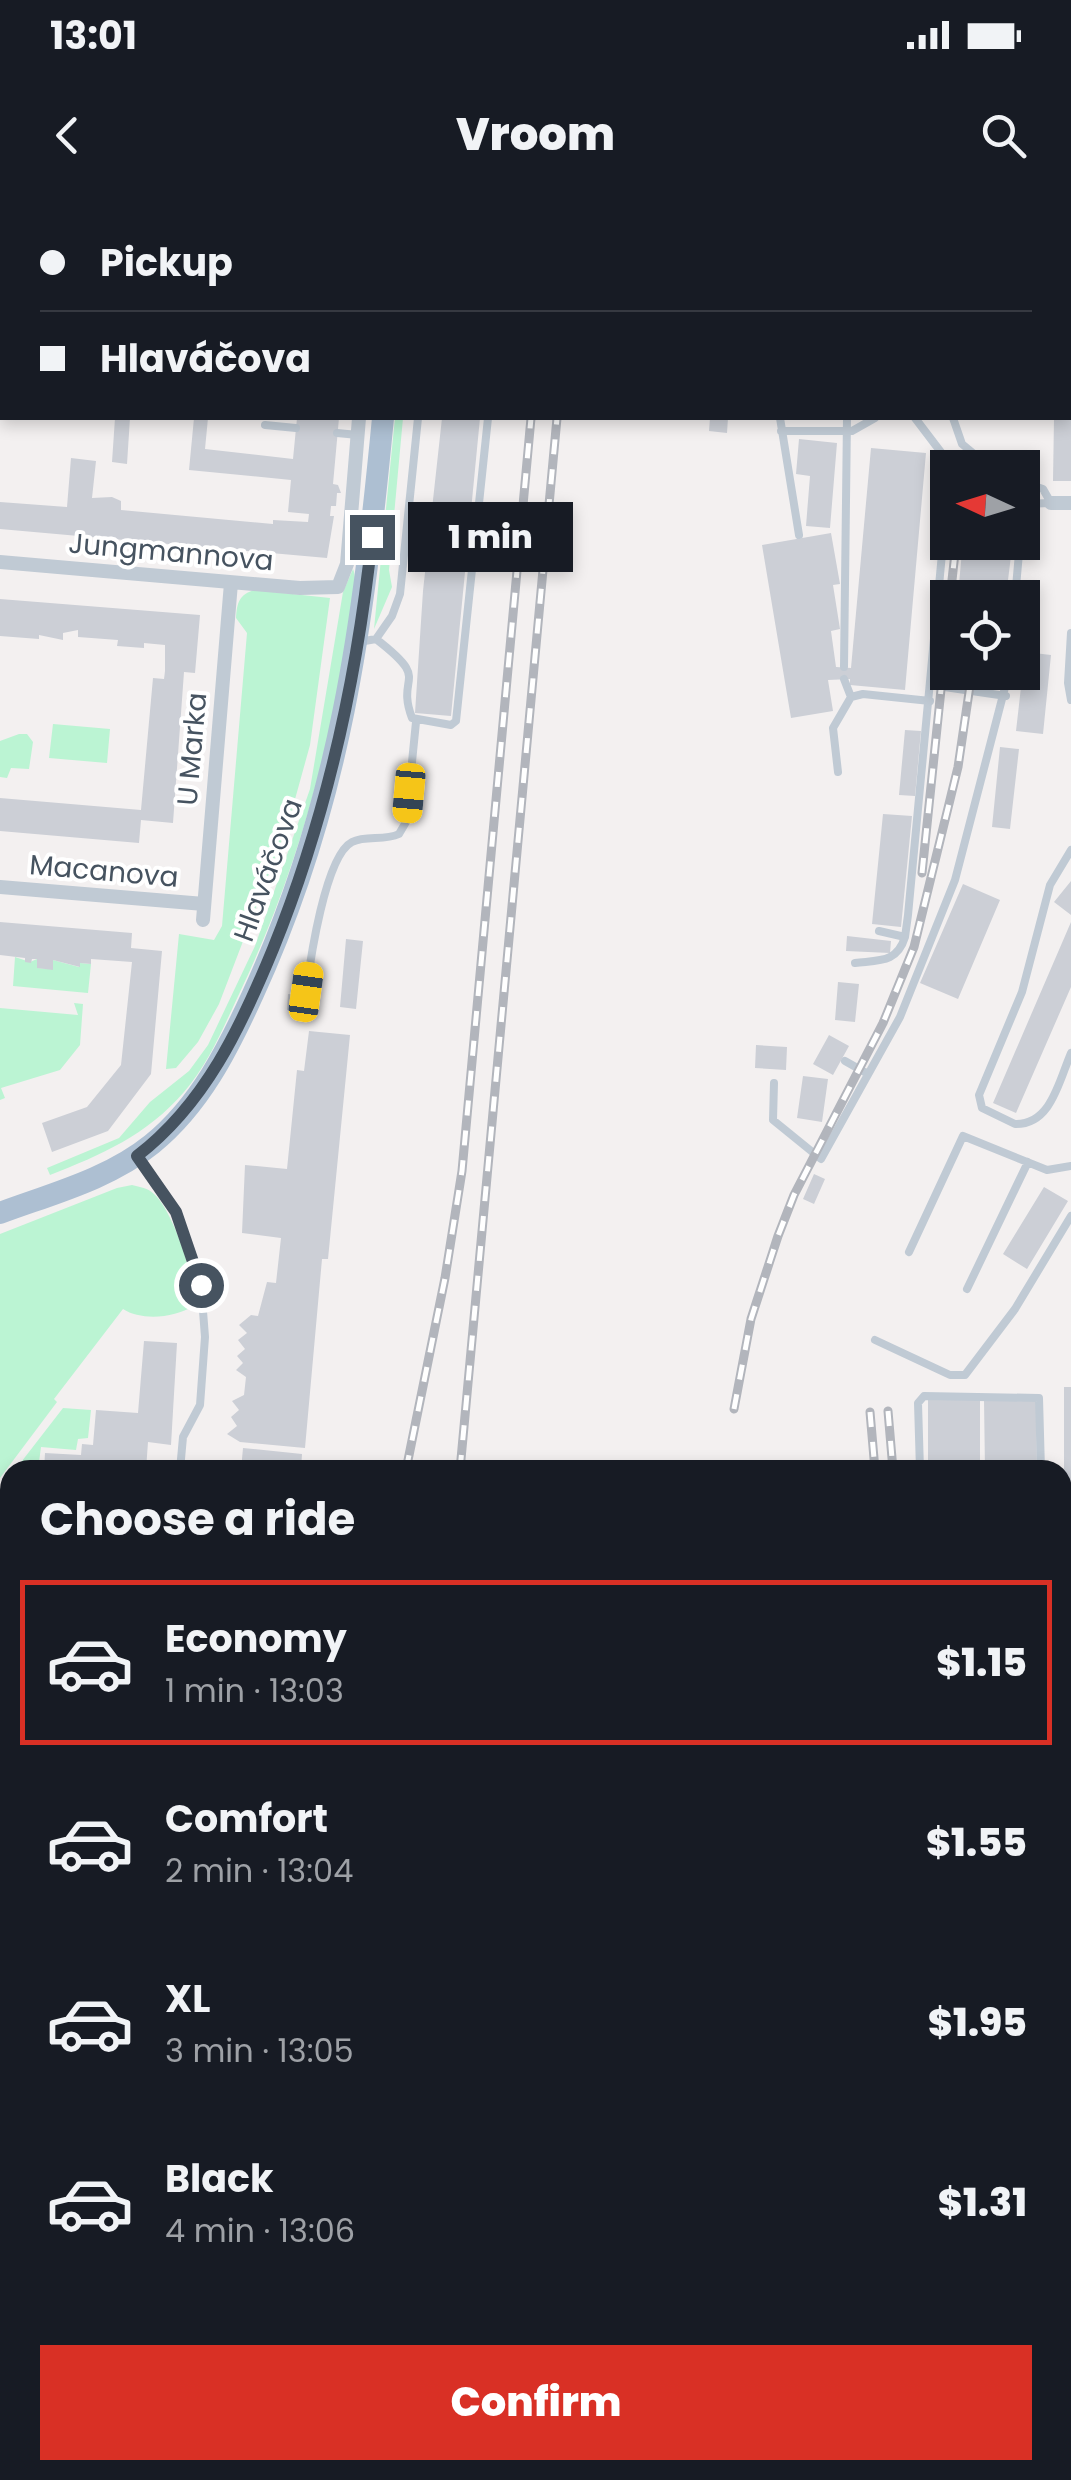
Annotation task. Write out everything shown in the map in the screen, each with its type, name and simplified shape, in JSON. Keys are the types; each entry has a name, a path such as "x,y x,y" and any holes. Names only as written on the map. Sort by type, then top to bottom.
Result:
{"main road":[{"name":"Hlaváčova","path":"0,1212 104,1174 137,1156 170,1128 206,1084 264,969 316,830 368,641 384,420"}],"street":[{"path":"358,434 360,420"},
{"name":"Jungmannova","path":"0,562 230,583 338,587 346,564 358,434"},
{"path":"1051,502 1071,502"},
{"name":"U Marka","path":"203,912 230,583"},
{"name":"Macanova","path":"0,887 203,912"}],"lane":[{"path":"306,992 317,920 342,852 354,841 399,834 406,822 416,722 409,712 412,673 404,661 368,641 392,616 402,584 418,420"},
{"path":"416,722 451,725 460,714 488,420"},
{"path":"780,420 799,535"},
{"path":"844,667 847,420"},
{"path":"781,431 848,431 871,420"},
{"path":"917,420 939,450"},
{"path":"954,420 962,444 969,450"},
{"path":"264,426 296,428"},
{"path":"338,432 358,434"},
{"path":"1040,488 1051,502 1040,503"},
{"path":"1071,633 1071,700"},
{"path":"844,678 851,697"},
{"path":"855,963 892,958 904,940 931,690"},
{"path":"961,690 1006,696"},
{"path":"774,1083 773,1120 819,1159 900,1017 960,864 1006,690"},
{"path":"838,772 833,728 851,697 863,694 930,700"},
{"path":"1071,850 1050,884 1022,992 981,1087 982,1108 1015,1124 1038,1118 1047,1108 1071,1053"},
{"path":"879,931 926,951"},
{"path":"845,1062 868,1074"},
{"path":"909,1252 963,1136 1047,1170 1071,1166"},
{"path":"137,1156 176,1212 201,1285 205,1337 200,1405 183,1438 181,1460"},
{"path":"967,1289 1028,1162"},
{"path":"874,1340 950,1376 965,1375 1014,1309 1071,1216"},
{"path":"920,1460 918,1403 924,1396 1039,1398 1040,1460"}],"green space":[{"path":"395,420 403,420 389,570 392,587 374,629"},
{"path":"353,569 354,591 339,681 307,817 277,906 215,1044 193,1081 155,1120 105,1151 50,1175 47,1168 119,1138 150,1102 189,1071 208,1045 255,946 310,789 343,592"},
{"path":"255,590 330,598 310,745 289,821 219,1004 198,1042 176,1068 166,1069 179,934 214,940 222,926 247,633 236,613 242,597"},
{"path":"53,724 110,729 107,763 49,758"},
{"path":"27,734 33,742 29,769 11,768 7,778 0,777 0,741"},
{"path":"15,957 30,962 37,959 38,968 52,969 53,960 79,967 80,963 91,964 88,993 13,986"},
{"path":"74,1003 83,1004 80,1045 60,1070 1,1088 5,1098 0,1100 0,1008 78,1015"},
{"path":"117,1188 144,1188 161,1202 188,1264 193,1306 158,1316 123,1309 54,1399 57,1402 14,1460 0,1460 0,1234"},
{"path":"63,1408 91,1410 88,1438 78,1439 76,1450 41,1447 39,1460 23,1460"}],"building":[{"path":"115,420 130,420 127,464 112,462"},
{"path":"194,420 208,420 205,449 293,459 297,420 339,420 333,484 338,485 341,493 337,493 336,506 331,506 330,516 334,516 327,558 0,529 0,502 67,507 71,458 96,461 92,498 112,497 121,501 121,510 273,524 273,520 308,522 309,514 288,512 291,480 189,470"},
{"path":"442,420 480,420 451,716 415,713 423,591"},
{"path":"710,420 728,420 727,433 709,431"},
{"path":"1054,420 1071,420 1071,481 1053,481"},
{"path":"799,439 837,443 830,528 806,526 810,476 796,474"},
{"path":"871,448 926,453 905,690 850,685 850,679 828,680 833,711 791,718 762,545 831,533 840,584 833,585 840,629 831,631 836,667 851,668"},
{"path":"961,560 1010,560 1008,580 959,580"},
{"path":"0,599 200,615 195,673 184,672 173,823 141,820 139,843 0,831 0,798 141,810 153,678 164,679 165,645 117,646 118,640 78,637 78,630 63,633 63,640 39,635 39,639 0,636"},
{"path":"1040,654 1051,655 1043,734 1016,731 1021,690 1040,690"},
{"path":"905,730 921,731 915,796 899,795"},
{"path":"1000,747 1019,749 1010,829 992,827"},
{"path":"883,814 912,816 901,927 872,924"},
{"path":"1071,881 1071,915 1054,902"},
{"path":"963,884 1000,900 958,999 920,983"},
{"path":"0,922 132,933 131,948 162,951 151,1074 108,1131 52,1152 42,1123 87,1107 121,1065 132,962 91,959 91,964 80,963 80,967 53,960 53,970 37,968 37,959 31,963 25,962 25,958 0,955"},
{"path":"1071,922 1071,987 1016,1113 993,1103"},
{"path":"847,936 891,941 890,953 846,951"},
{"path":"346,939 363,941 356,1009 340,1007"},
{"path":"838,982 859,984 855,1022 835,1020"},
{"path":"288,994 313,996 311,1012 287,1010"},
{"path":"309,1031 350,1035 328,1259 322,1259 305,1448 240,1442 227,1434 237,1426 231,1417 239,1410 232,1401 244,1395 246,1377 236,1370 243,1363 237,1356 245,1349 238,1340 247,1333 239,1325 251,1315 258,1316 267,1282 276,1283 281,1238 242,1233 245,1165 287,1169 297,1070 304,1071"},
{"path":"829,1035 849,1046 833,1075 813,1064"},
{"path":"756,1045 787,1047 786,1070 755,1068"},
{"path":"803,1076 828,1079 822,1122 797,1118"},
{"path":"814,1174 825,1179 814,1204 803,1199"},
{"path":"1044,1187 1068,1201 1027,1269 1003,1254"},
{"path":"144,1341 177,1343 171,1445 148,1442 147,1460 45,1460 45,1453 81,1455 82,1444 93,1445 96,1410 138,1413"},
{"path":"1064,1387 1071,1387 1071,1460 1064,1460"},
{"path":"928,1400 980,1400 980,1460 928,1460"},
{"path":"984,1400 1036,1400 1037,1460 985,1460"},
{"path":"243,1448 302,1454 302,1460 242,1460"}],"railway":[{"path":"408,1460 462,1171 531,420"},
{"path":"461,1460 557,420"},
{"path":"952,580 954,560"},
{"path":"922,873 941,690"},
{"path":"734,1409 751,1319 778,1236 794,1195 883,1023 914,947 958,767 969,690"},
{"path":"888,1411 892,1460"},
{"path":"870,1412 874,1460"}],"route":[{"path":"201,1285 176,1212 137,1156 170,1128 206,1084 246,1009 303,871 342,734 372,537"}]}
